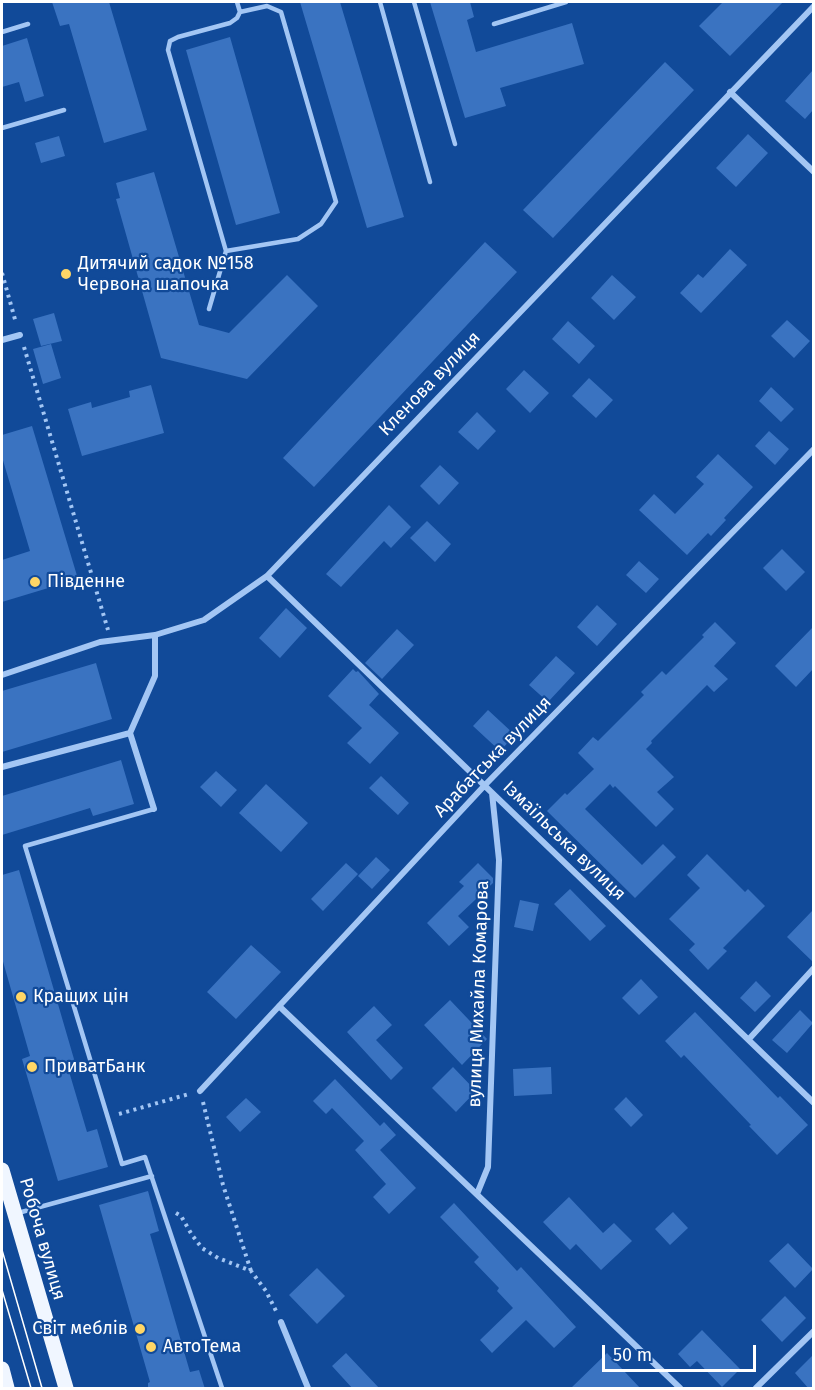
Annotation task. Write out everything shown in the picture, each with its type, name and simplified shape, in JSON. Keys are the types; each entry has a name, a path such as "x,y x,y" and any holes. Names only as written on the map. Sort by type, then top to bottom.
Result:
{"main road":[{"name":"Робоча вулиця","path":"2,1170 66,1389"},
{"path":"2,1369 7,1389"}],"street":[{"name":"Кленова вулиця","path":"2,675 111,640 155,635 204,620 267,576 813,6"},
{"path":"730,92 813,172"},
{"path":"2,340 20,335"},
{"name":"Арабатська вулиця","path":"200,1091 485,786 813,449"},
{"name":"Ізмаїльська вулиця","path":"267,576 813,1103"},
{"path":"154,809 130,733 155,676 155,635"},
{"path":"2,767 130,733"},
{"name":"вулиця Михайла Комарова","path":"477,1194 488,1167 489,1155 499,860 492,793"},
{"path":"749,1039 813,969"},
{"path":"279,1006 680,1389"},
{"path":"281,1322 308,1389"},
{"path":"756,1389 813,1331"}],"lane":[{"path":"209,309 226,251 168,50 170,41 178,37 230,23 237,18 240,12 237,2"},
{"path":"380,2 430,182"},
{"path":"414,2 455,144"},
{"path":"494,24 566,2"},
{"path":"226,251 298,239 321,224 336,202 280,12 267,6 240,12"},
{"path":"2,32 28,24"},
{"path":"2,128 64,110"},
{"path":"154,809 25,846 122,1164 145,1157 222,1389"},
{"path":"15,1214 152,1176"}],"path":[{"path":"2,273 111,640"},
{"path":"108,1118 200,1091 223,1185 251,1271 266,1291 281,1322"},
{"path":"161,1206 181,1215 202,1248 219,1258 251,1271"}],"building":[{"path":"52,2 109,2 147,130 104,143 69,24 60,26"},
{"path":"300,2 340,2 404,217 367,228"},
{"path":"430,2 470,2 474,17 467,20 476,52 572,23 584,64 500,88 506,106 465,118"},
{"path":"723,2 783,2 730,56 699,26"},
{"path":"230,37 280,213 236,225 186,50"},
{"path":"27,38 44,96 25,102 19,82 2,87 2,46"},
{"path":"665,62 694,90 553,238 523,210"},
{"path":"813,70 813,110 805,119 785,101"},
{"path":"748,134 768,153 736,187 716,168"},
{"path":"59,136 65,156 41,163 35,143"},
{"path":"154,172 199,325 229,333 287,275 318,306 247,379 161,358 116,199 120,198 116,183"},
{"path":"485,242 517,272 314,487 283,458"},
{"path":"730,249 747,265 701,313 680,293 698,274 703,278"},
{"path":"612,275 636,297 614,320 591,298"},
{"path":"54,313 62,341 41,346 33,319"},
{"path":"787,320 810,341 794,358 771,336"},
{"path":"568,321 595,346 579,364 552,339"},
{"path":"51,344 61,378 43,384 33,349"},
{"path":"524,370 549,393 530,413 506,389"},
{"path":"589,378 613,400 596,418 572,396"},
{"path":"151,385 164,433 82,456 68,409 91,402 92,408 130,397 129,391"},
{"path":"771,387 794,409 781,422 759,401"},
{"path":"477,412 496,431 478,450 458,432"},
{"path":"32,426 78,579 2,602 2,560 30,551 2,457 2,435"},
{"path":"769,431 789,449 775,465 755,446"},
{"path":"718,454 753,487 724,518 726,520 711,536 708,533 687,555 639,510 654,494 675,514 704,484 696,477"},
{"path":"440,465 459,483 439,505 420,486"},
{"path":"389,505 411,527 391,548 384,541 341,587 326,574"},
{"path":"427,521 451,544 435,562 410,538"},
{"path":"782,549 805,572 786,591 763,568"},
{"path":"639,561 659,579 646,593 626,575"},
{"path":"597,605 617,624 597,646 577,627"},
{"path":"286,608 307,628 280,658 259,638"},
{"path":"715,622 736,643 714,666 728,679 714,692 707,685 651,741 652,743 646,749 674,777 657,792 674,809 656,827 615,786 613,788 610,784 585,809 642,865 663,844 676,857 635,898 547,811 594,769 578,753 593,737 598,741 644,695 641,692 662,671 666,675 704,637 702,635"},
{"path":"813,627 813,669 796,687 775,666"},
{"path":"397,629 414,645 382,679 365,663"},
{"path":"556,656 575,673 548,702 529,685"},
{"path":"96,663 112,719 2,752 2,691"},
{"path":"353,669 358,671 379,694 369,705 399,733 370,764 347,743 362,728 328,696"},
{"path":"488,710 515,735 500,751 473,726"},
{"path":"121,760 134,804 93,816 90,808 2,835 2,796"},
{"path":"216,771 237,790 221,807 200,787"},
{"path":"381,776 409,803 398,815 369,788"},
{"path":"266,784 308,823 281,852 239,813"},
{"path":"707,854 745,892 748,889 765,906 723,948 727,951 708,970 689,950 695,944 669,919 700,888 687,875"},
{"path":"376,857 390,870 372,889 358,876"},
{"path":"346,863 358,874 323,911 311,899"},
{"path":"478,863 493,878 493,883 458,916 469,927 449,946 427,923 464,886 459,882"},
{"path":"19,870 76,1066 68,1068 87,1132 97,1129 108,1167 58,1181 22,1059 30,1056 2,958 2,875"},
{"path":"570,889 606,926 590,941 554,904"},
{"path":"520,900 539,904 533,931 514,927"},
{"path":"813,910 813,962 787,937"},
{"path":"251,945 281,972 236,1019 207,992"},
{"path":"641,979 658,997 639,1015 622,998"},
{"path":"756,981 771,996 755,1012 740,998"},
{"path":"450,1000 487,1039 462,1065 424,1025"},
{"path":"374,1006 392,1025 376,1040 403,1068 391,1080 347,1032"},
{"path":"800,1010 813,1023 787,1053 772,1040"},
{"path":"695,1012 778,1098 780,1096 808,1125 777,1155 684,1055 681,1058 665,1041"},
{"path":"453,1067 476,1091 456,1112 432,1088"},
{"path":"551,1067 552,1094 514,1096 513,1069"},
{"path":"335,1079 380,1126 384,1122 396,1135 380,1150 416,1188 389,1214 373,1197 386,1184 355,1150 364,1141 332,1108 326,1114 313,1101"},
{"path":"626,1097 643,1115 631,1127 614,1109"},
{"path":"246,1098 261,1112 240,1132 226,1117"},
{"path":"148,1191 159,1231 150,1234 190,1372 199,1370 205,1389 148,1389 150,1382 99,1205"},
{"path":"569,1197 603,1233 614,1223 632,1241 601,1270 576,1244 570,1250 543,1222"},
{"path":"454,1203 517,1271 521,1267 576,1327 554,1348 526,1320 492,1353 480,1340 513,1308 497,1291 499,1288 474,1262 479,1257 440,1217"},
{"path":"673,1212 688,1228 670,1245 655,1229"},
{"path":"788,1243 813,1269 795,1288 769,1261"},
{"path":"317,1268 345,1296 317,1324 289,1295"},
{"path":"785,1296 806,1318 782,1342 761,1320"},
{"path":"702,1330 740,1369 722,1387 697,1361 690,1367 678,1354"},
{"path":"346,1353 380,1389 353,1389 332,1366"},
{"path":"607,1353 641,1389 570,1389"},
{"path":"813,1355 813,1389 809,1389 795,1373"}],"tram line":[{"path":"2,1250 42,1388"},
{"path":"2,1290 31,1388"}],"place":[{"name":"Дитячий садок №158 Червона шапочка","path":"66,274"},
{"name":"Південне","path":"35,582"},
{"name":"Кращих цін","path":"21,997"},
{"name":"ПриватБанк","path":"32,1067"},
{"name":"Світ меблів","path":"140,1329"},
{"name":"АвтоТема","path":"151,1347"}]}
